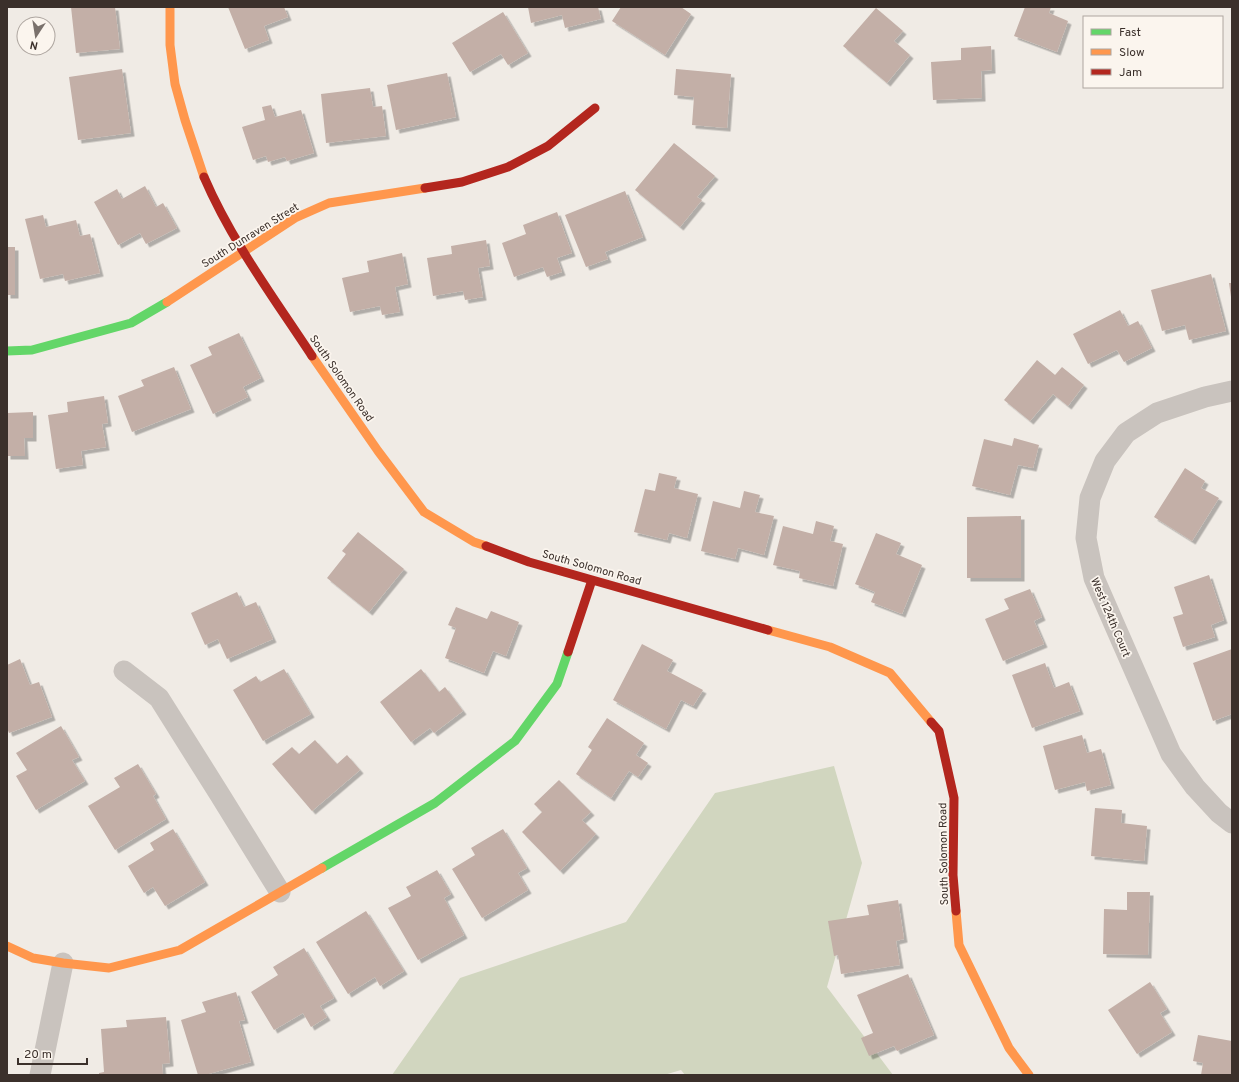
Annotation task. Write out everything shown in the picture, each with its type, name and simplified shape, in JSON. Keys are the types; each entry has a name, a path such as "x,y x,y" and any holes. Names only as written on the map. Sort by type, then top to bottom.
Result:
{"street":[{"name":"South Solomon Road","path":"170,7 170,45 176,84 184,120 202,172 216,204 243,252 316,362 378,451 424,512 474,542 529,562 830,647 890,673 939,731 954,798 953,875 959,945 1009,1048 1029,1075"},
{"name":"South Dunraven Street","path":"7,351 32,350 131,323 175,298 295,218 329,203 462,182 508,167 548,146 595,108"},
{"name":"West 124th Court","path":"1232,391 1205,397 1156,413 1126,433 1105,461 1090,498 1086,538 1094,578 1171,754 1194,787 1219,813 1232,823"},
{"path":"7,946 33,958 110,968 180,950 435,803 515,741 557,684 592,580"},
{"path":"124,670 159,698 280,892"},
{"path":"40,1075 63,963"}],"green space":[{"path":"834,766 862,863 827,987 893,1075 685,1075 681,1070 664,1075 392,1075 460,978 626,922 715,793"}],"building":[{"path":"71,7 115,7 120,49 76,53"},
{"path":"228,7 284,7 288,17 264,26 269,40 245,49"},
{"path":"528,7 598,7 601,19 565,28 562,15 531,23"},
{"path":"621,7 681,7 691,14 665,55 612,21"},
{"path":"1025,7 1051,7 1049,13 1068,21 1057,52 1014,36"},
{"path":"876,8 903,31 894,41 910,55 887,83 843,46"},
{"path":"503,12 528,53 508,65 501,54 470,72 452,43"},
{"path":"991,46 992,70 981,71 982,98 933,100 931,62 961,60 961,48"},
{"path":"122,69 131,133 78,140 69,77"},
{"path":"676,69 731,74 727,128 692,125 694,97 674,95"},
{"path":"447,73 456,117 396,130 387,85"},
{"path":"370,88 373,107 382,106 386,136 326,143 321,94"},
{"path":"271,105 275,117 301,110 314,153 287,161 285,157 268,162 266,156 253,160 242,127 265,120 262,107"},
{"path":"674,143 715,176 697,197 702,200 680,227 635,190"},
{"path":"145,186 156,207 163,203 177,228 146,244 140,233 118,245 94,202 117,189 122,199"},
{"path":"625,191 643,237 605,252 608,259 586,267 565,215"},
{"path":"557,212 572,253 557,258 562,272 547,277 543,267 514,277 502,243 526,234 523,225"},
{"path":"43,215 46,227 76,220 80,236 90,234 100,273 65,281 63,274 40,279 25,219"},
{"path":"486,240 490,266 478,268 483,297 465,300 463,291 433,296 427,258 452,254 451,246"},
{"path":"7,247 15,247 15,295 7,295"},
{"path":"402,253 408,284 395,287 400,312 382,315 380,306 350,312 342,278 369,272 367,261"},
{"path":"1211,274 1226,331 1189,340 1185,325 1162,331 1151,290"},
{"path":"1229,283 1232,283 1232,297 1231,297"},
{"path":"1120,310 1128,326 1138,321 1152,348 1124,362 1117,350 1088,364 1073,334"},
{"path":"239,333 261,378 243,387 248,397 213,414 190,365 212,355 208,347"},
{"path":"1037,360 1055,375 1062,367 1084,385 1068,406 1053,394 1030,421 1004,400"},
{"path":"174,367 191,409 132,432 118,396 144,386 141,380"},
{"path":"104,396 108,423 102,424 106,447 81,451 83,465 56,469 48,415 68,412 67,402"},
{"path":"33,412 33,438 24,438 25,456 7,456 7,413"},
{"path":"1014,438 1039,445 1033,468 1018,465 1010,495 972,486 984,439 1012,446"},
{"path":"1185,468 1205,481 1201,488 1219,498 1192,541 1154,517"},
{"path":"659,473 677,477 674,488 698,494 687,538 669,533 667,540 634,532 645,489 655,491"},
{"path":"744,491 760,495 755,512 774,516 764,555 738,548 735,559 701,551 713,501 740,508"},
{"path":"1021,516 1021,578 967,578 967,517"},
{"path":"816,521 834,526 830,541 843,544 833,586 799,578 800,571 773,565 783,526 813,534"},
{"path":"358,532 404,569 369,612 327,578 346,554 342,551"},
{"path":"876,533 901,543 896,554 922,565 902,614 871,602 875,592 855,584"},
{"path":"1209,575 1224,620 1211,625 1215,637 1183,647 1173,617 1183,614 1174,587"},
{"path":"1030,589 1042,617 1034,621 1044,644 1003,661 985,619 1009,609 1004,599"},
{"path":"237,592 244,607 256,602 273,639 227,659 218,639 205,645 191,613"},
{"path":"456,607 487,619 491,611 519,622 506,656 493,651 484,673 445,658 456,628 448,625"},
{"path":"642,644 673,660 667,671 703,690 693,706 681,700 666,729 613,700"},
{"path":"1232,649 1232,714 1213,721 1193,663"},
{"path":"20,659 30,685 39,682 52,717 9,733 7,728 7,665"},
{"path":"1045,663 1054,688 1069,682 1080,711 1032,728 1012,675"},
{"path":"284,669 311,714 263,741 233,690 256,676 260,682"},
{"path":"421,669 439,692 445,687 463,711 434,733 430,728 411,742 380,702"},
{"path":"607,718 644,743 636,755 648,763 638,777 629,771 611,798 576,774 592,750 588,747"},
{"path":"61,726 79,757 72,760 85,781 36,810 16,776 27,770 16,753"},
{"path":"1082,735 1087,753 1101,749 1111,785 1087,791 1085,782 1055,790 1043,746"},
{"path":"315,740 337,764 347,755 360,770 312,811 272,764 292,747 299,754"},
{"path":"138,764 156,794 153,796 166,819 115,850 88,806 120,787 114,778"},
{"path":"559,780 591,812 582,820 596,834 560,871 522,832 542,812 534,804"},
{"path":"1095,808 1122,810 1121,823 1147,826 1144,861 1091,856"},
{"path":"173,829 205,882 165,906 153,887 144,893 128,866 154,850 150,843"},
{"path":"503,829 527,868 518,873 528,890 482,918 452,869 475,855 471,848"},
{"path":"437,870 451,894 444,898 464,935 418,960 388,908 411,896 406,887"},
{"path":"1127,892 1150,892 1148,955 1103,954 1104,909 1127,910"},
{"path":"898,900 904,939 896,941 900,965 841,974 838,955 834,956 828,921 869,915 867,905"},
{"path":"366,911 404,971 380,986 375,977 348,994 316,942"},
{"path":"304,948 334,998 320,1006 327,1017 311,1027 303,1013 274,1030 251,992 278,975 273,967"},
{"path":"908,974 934,1035 897,1051 894,1046 869,1056 861,1038 873,1033 857,995"},
{"path":"1150,982 1167,1009 1160,1013 1172,1032 1137,1054 1108,1010"},
{"path":"236,992 245,1020 239,1021 251,1062 205,1075 198,1075 181,1020 206,1012 202,1002"},
{"path":"166,1017 170,1063 162,1064 163,1075 99,1075 99,1073 104,1072 101,1029 127,1027 126,1020"},
{"path":"1198,1035 1232,1041 1232,1075 1201,1075 1203,1063 1193,1061"}],"traffic: fast":[{"path":"7,351 32,350 131,323 167,302"},
{"path":"322,868 435,803 515,741 557,684 568,652"}],"traffic: slow":[{"path":"170,7 170,45 175,84 204,177"},
{"path":"167,302 295,218 329,203 425,188"},
{"path":"312,356 378,451 424,512 474,542 486,546"},
{"path":"768,630 830,647 890,673 931,722"},
{"path":"7,946 33,958 109,968 180,950 322,868"},
{"path":"956,911 959,945 1009,1048 1029,1075"}],"traffic: jam":[{"path":"425,188 462,182 508,167 548,146 595,108"},
{"path":"204,177 240,247 312,356"},
{"path":"486,546 529,562 768,630"},
{"path":"568,652 592,580"},
{"path":"931,722 939,731 954,798 953,875 956,911"}]}
